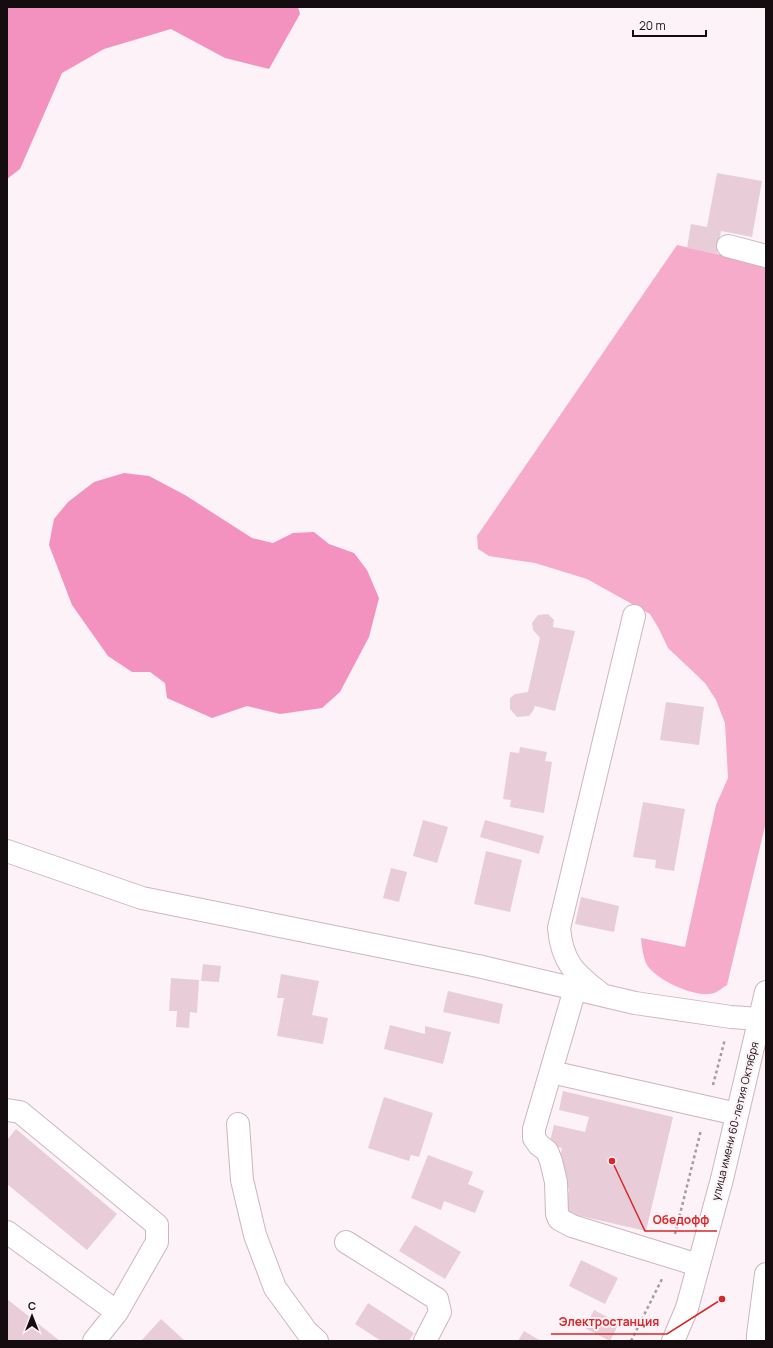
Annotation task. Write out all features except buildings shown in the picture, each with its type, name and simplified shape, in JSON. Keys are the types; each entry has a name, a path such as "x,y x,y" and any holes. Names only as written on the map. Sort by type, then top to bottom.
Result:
{"street":[{"path":"728,246 766,256"},
{"path":"603,995 580,978 569,964 560,942 559,928 634,616"},
{"path":"7,851 142,898 478,966 635,1003 731,1017 760,1019"},
{"path":"576,989 534,1129 534,1138 539,1145 547,1151 551,1161 556,1182 557,1214 559,1219 572,1226 698,1265"},
{"name":"улица имени 60-летия Октября","path":"674,1341 687,1308 722,1179 766,992"},
{"path":"551,1072 737,1114"},
{"path":"7,1110 20,1112 157,1225 157,1242 117,1312 94,1341"},
{"path":"238,1124 242,1180 255,1235 275,1288 307,1332 317,1341"},
{"path":"7,1232 117,1312"},
{"path":"346,1242 436,1299 440,1312 425,1341"},
{"path":"758,1341 766,1274"}],"path":[{"path":"631,1341 667,1268 707,1106 731,1017"}],"shaded area":[{"path":"7,7 298,7 300,14 269,69 225,58 171,29 104,49 62,73 20,169 7,179"},
{"path":"677,245 766,265 766,822 727,985 716,992 707,994 688,991 659,977 647,965 641,938 685,947 716,805 728,778 725,723 716,700 705,683 668,648 650,614 587,579 535,563 489,556 478,549 477,536"},
{"path":"124,473 149,476 185,495 252,538 273,543 293,533 314,532 329,544 354,553 367,570 379,598 369,637 340,692 322,708 280,714 247,706 212,718 167,698 165,683 150,672 132,672 108,656 72,605 49,545 54,519 68,502 94,482"}],"place":[{"name":"Обедофф","path":"612,1161"},
{"name":"Электростанция","path":"722,1299"}]}
